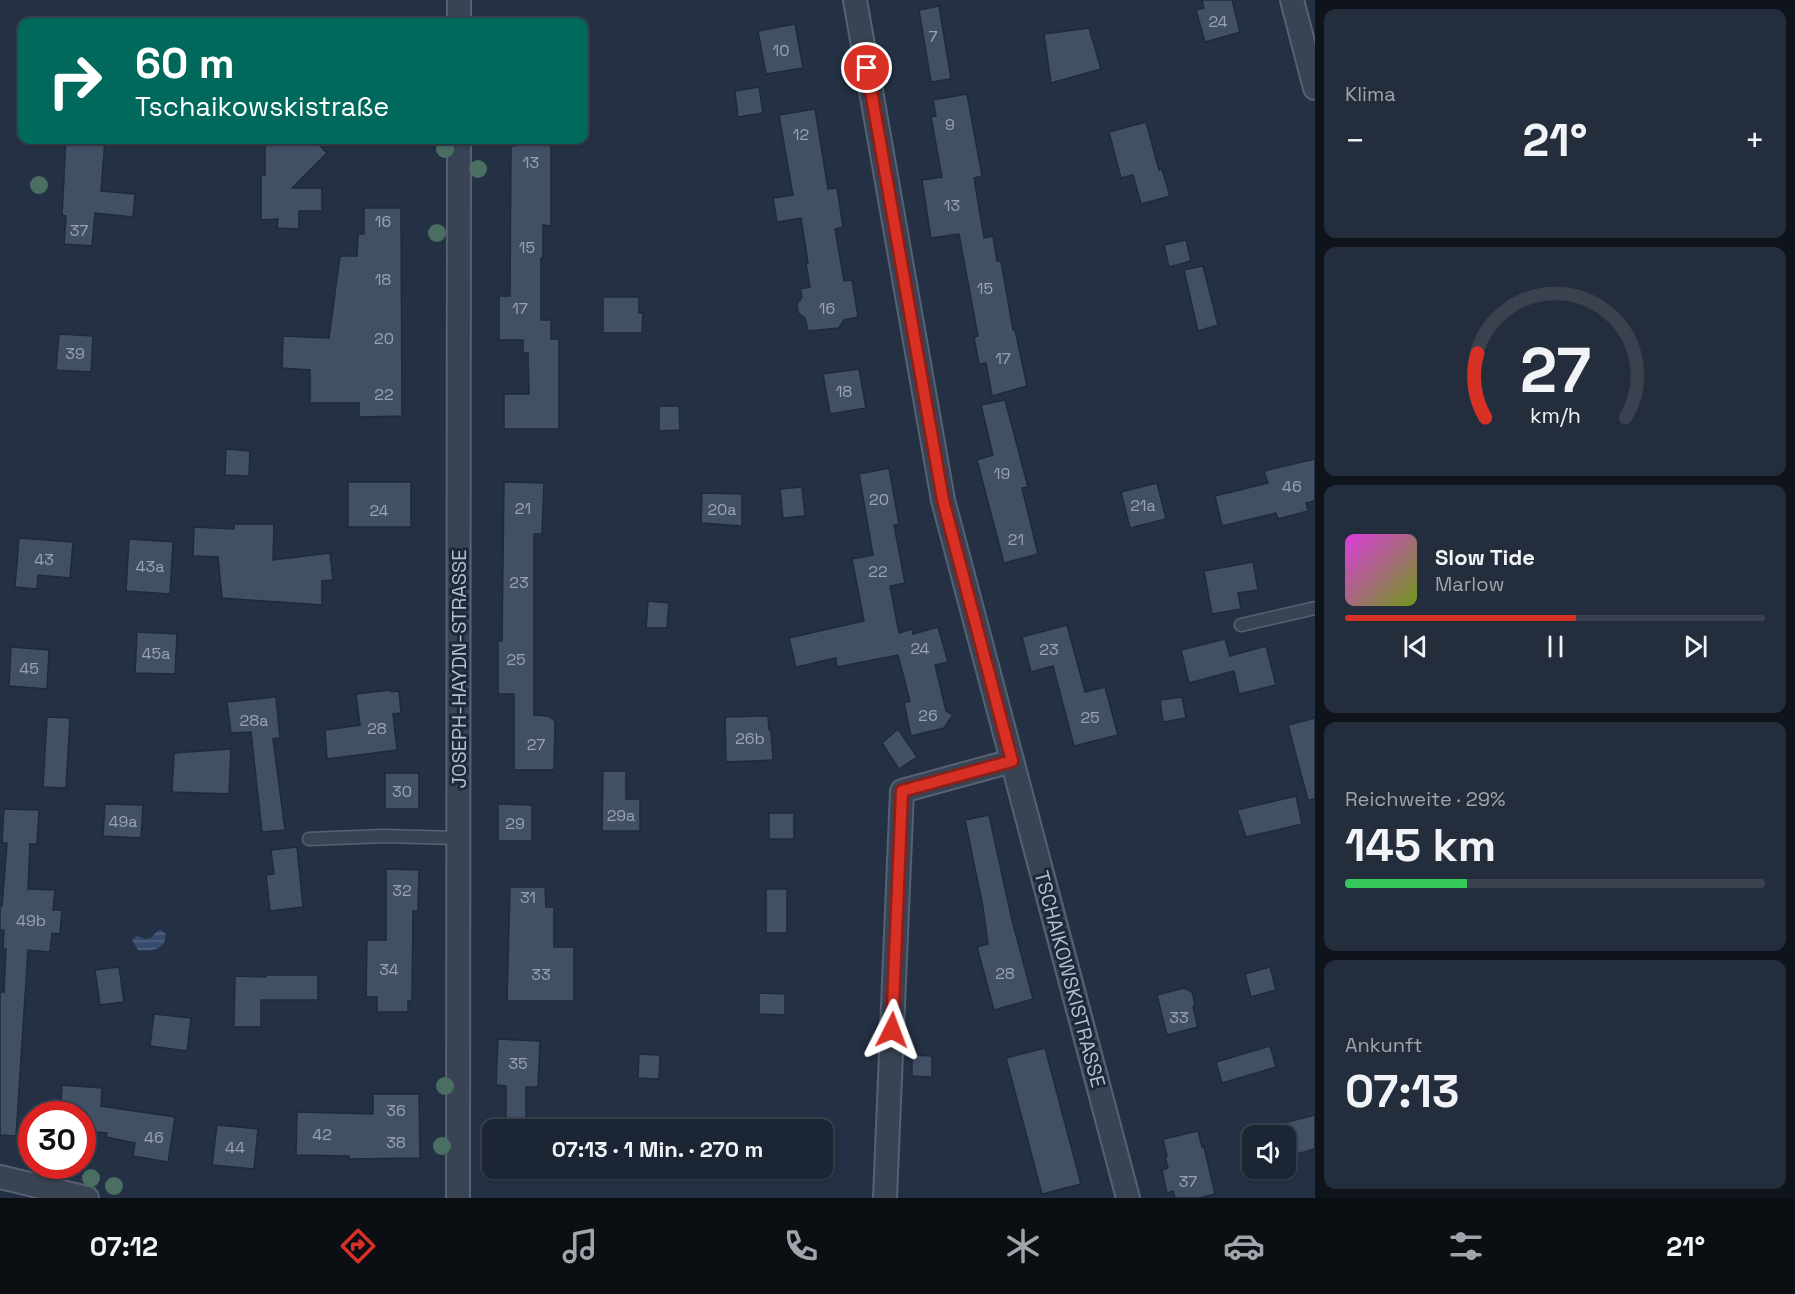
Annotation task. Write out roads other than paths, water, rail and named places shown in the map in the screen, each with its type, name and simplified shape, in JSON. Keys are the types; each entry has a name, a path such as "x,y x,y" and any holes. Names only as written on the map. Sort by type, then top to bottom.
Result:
{"street":[{"path":"459,0 459,18"},
{"name":"TSCHAIKOWSKISTRASSE","path":"855,0 943,500 1128,1198"},
{"path":"1292,0 1315,88"},
{"name":"JOSEPH-HAYDN-STRASSE","path":"458,1198 459,144"},
{"path":"885,1198 902,791 1012,761"},
{"path":"0,1177 87,1198"}],"lane":[{"path":"1241,625 1315,608"},
{"path":"309,839 383,836 459,838"}],"water":[{"path":"161,930 165,933 165,938 164,943 158,948 138,950 132,940 137,936 145,939 151,938"}]}
